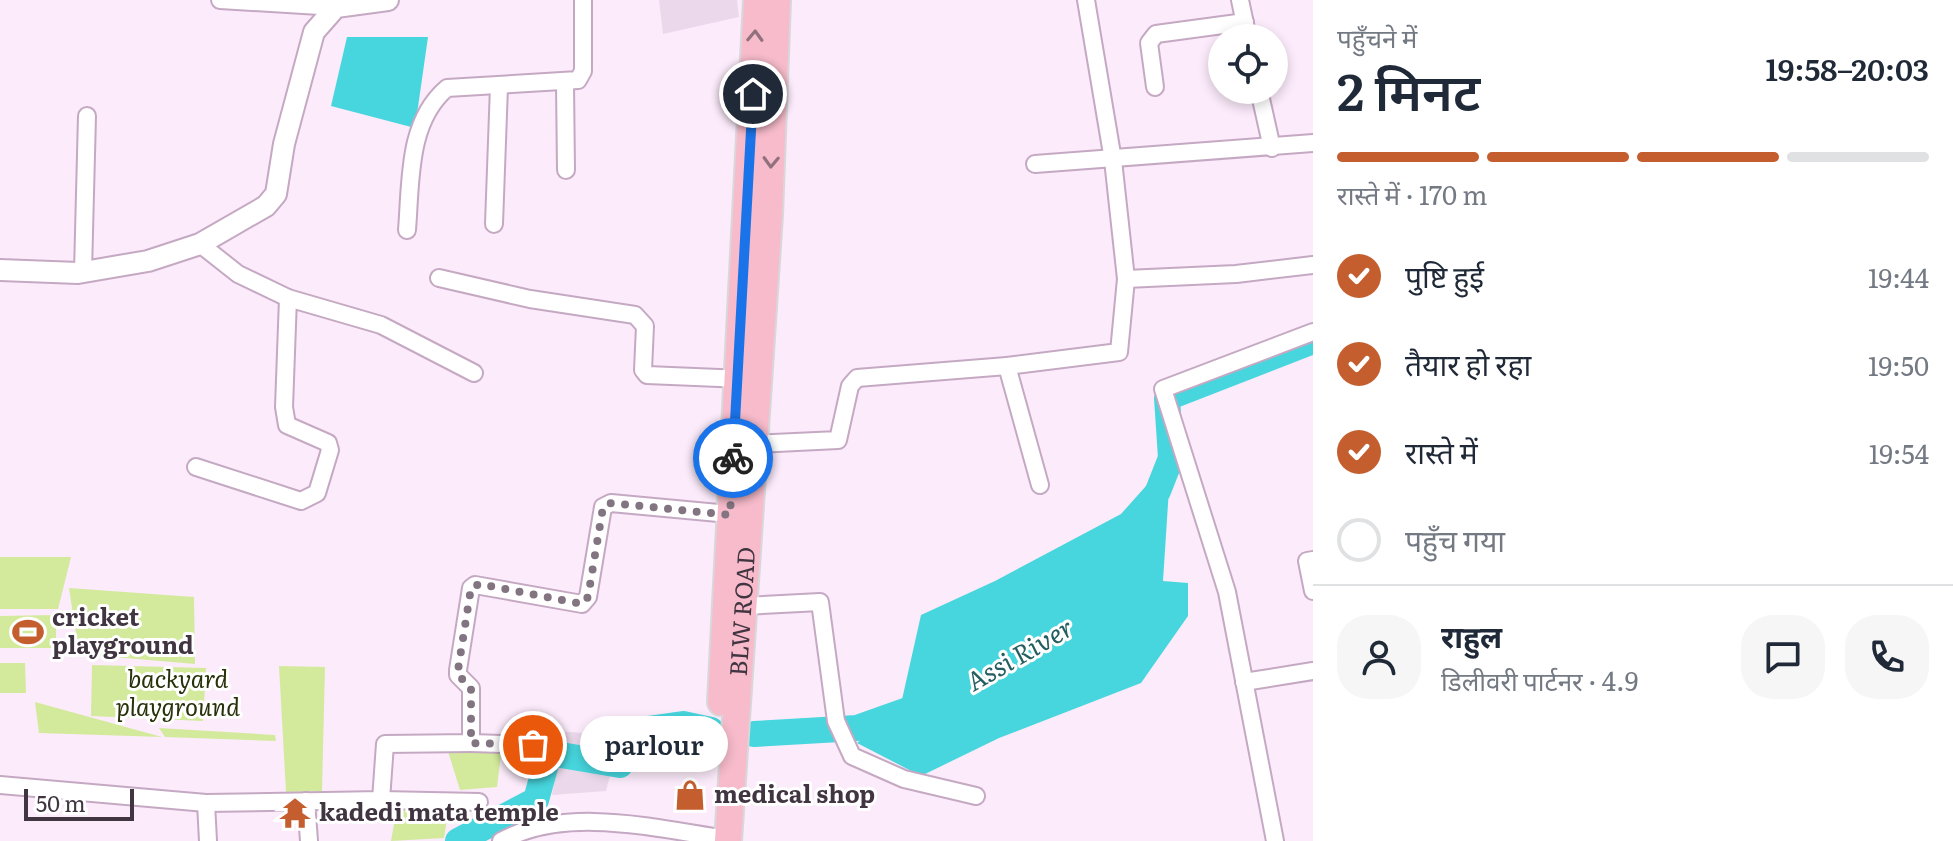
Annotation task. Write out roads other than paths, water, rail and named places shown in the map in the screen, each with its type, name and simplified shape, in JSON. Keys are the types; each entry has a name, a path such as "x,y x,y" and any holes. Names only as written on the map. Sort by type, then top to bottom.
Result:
{"main road":[{"path":"729,716 747,379 757,0"},
{"name":"BLW ROAD","path":"721,840 729,716 745,606 740,515 754,444 747,379 769,215 777,0"}],"street":[{"path":"220,0 326,4 388,0"},
{"path":"407,230 414,148 431,106 447,88 565,84 578,80 583,71 583,0"},
{"path":"754,444 838,440 850,386 857,378 1007,366 1119,352 1126,279 1113,160 1086,0"},
{"path":"1240,0 1245,24"},
{"path":"0,270 83,272 148,261 200,244 266,206 276,194 284,144 314,32 326,4"},
{"path":"1155,87 1149,43 1156,34 1208,32"},
{"path":"565,84 566,170"},
{"path":"494,224 499,86"},
{"path":"1262,104 1272,148"},
{"path":"83,272 87,116"},
{"path":"1035,164 1313,143"},
{"path":"200,244 238,274 288,298 381,325 474,373"},
{"path":"1126,279 1236,274 1313,265"},
{"path":"439,278 530,299 635,315 645,326 643,370 647,375 747,379"},
{"path":"196,467 301,501 317,493 330,450 328,443 287,425 284,407 288,298"},
{"path":"1275,841 1227,592 1163,389 1313,332"},
{"path":"1007,366 1040,485"},
{"path":"471,743 471,688 458,675 471,588 475,585 582,604 588,597 603,507 611,503 740,515"},
{"path":"1313,560 1307,561 1313,591"},
{"path":"745,606 816,601 823,605 838,727 852,756 879,770 976,796"},
{"path":"1244,682 1313,671"},
{"path":"381,800 385,744 533,745"},
{"path":"0,785 206,803 479,802"},
{"path":"306,801 309,841"},
{"path":"206,803 208,841"},
{"path":"501,841 523,829 604,822 721,840"}],"water":[{"path":"347,37 428,37 415,128 331,106"},
{"path":"1171,458 1163,581 1188,583 1188,616 1141,683 999,738 921,776 857,743 901,704 921,615 995,581 1121,514"}],"waterway":[{"name":"Assi River","path":"1158,491 1171,458 1167,398 1313,341"},
{"name":"Assi River","path":"754,734 857,728 919,706"},
{"name":"Assi River","path":"458,841 536,800 549,753 620,765 626,732 683,724 711,730"},
{"path":"479,841 533,817"}],"place":[{"name":"cricket playground","path":"28,632"},
{"name":"parlour","path":"533,745"},
{"name":"medical shop","path":"690,795"},
{"name":"kadedi mata temple","path":"295,813"}],"park label":[{"name":"backyard playground","path":"178,694"}]}
